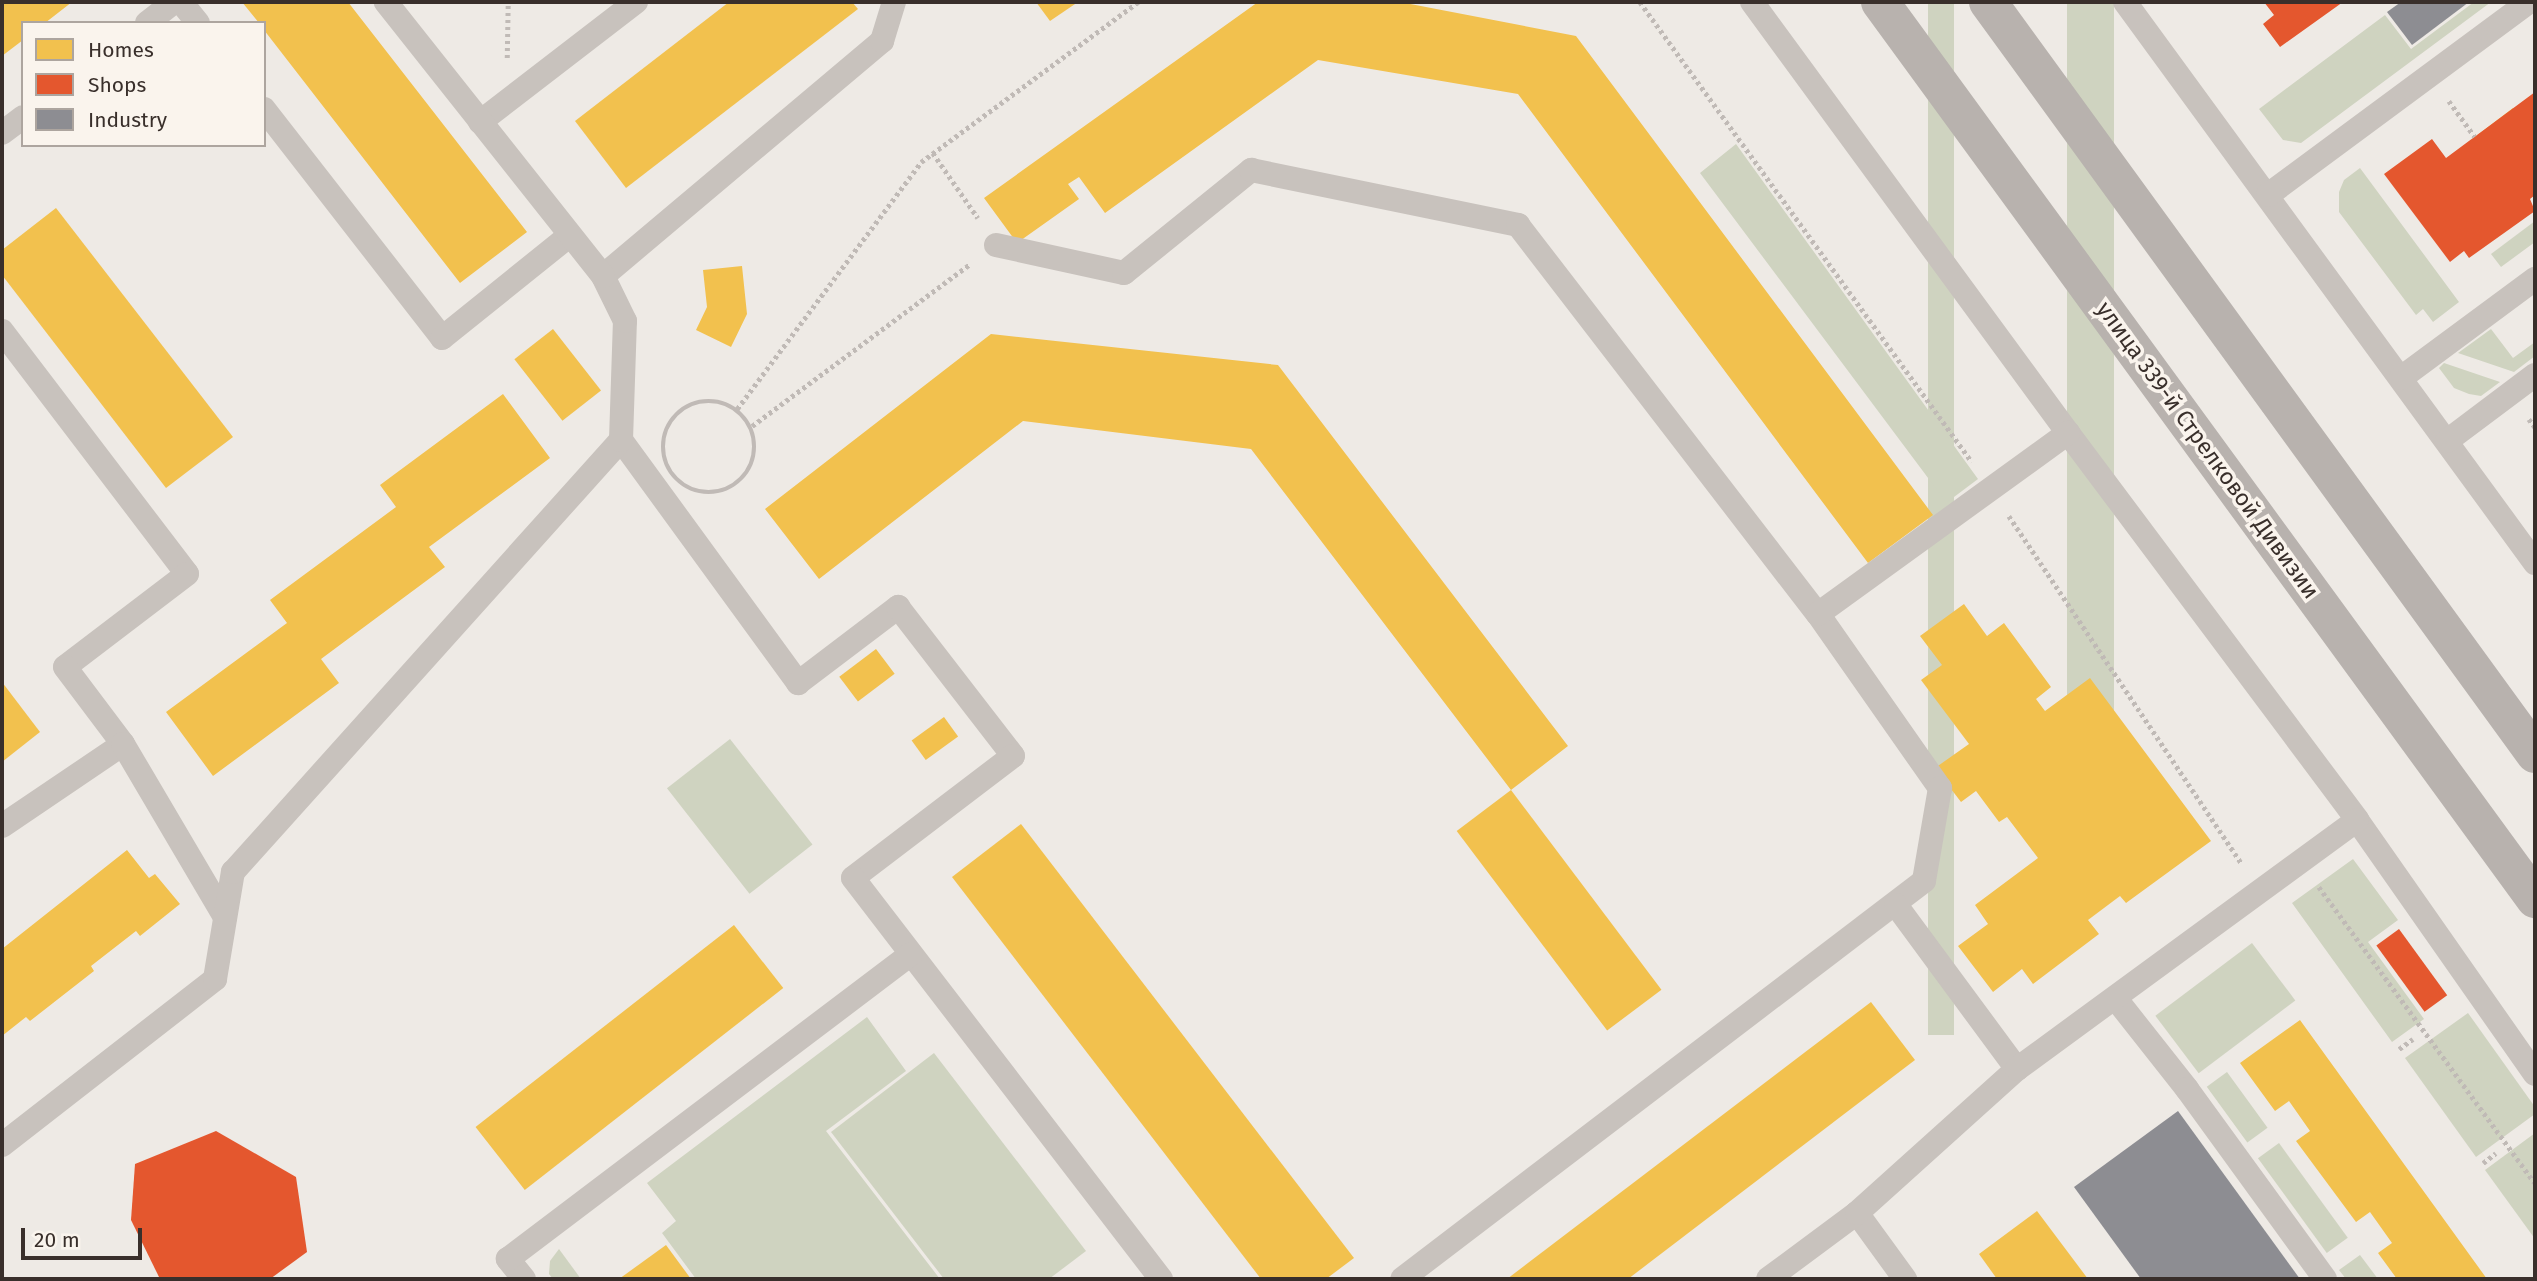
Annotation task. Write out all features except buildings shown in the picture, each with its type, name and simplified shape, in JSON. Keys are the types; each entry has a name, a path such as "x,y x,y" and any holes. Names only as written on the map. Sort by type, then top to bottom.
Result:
{"main road":[{"name":"улица 339-й Стрелковой Дивизии","path":"1880,2 2535,899"},
{"path":"1989,2 2535,754"}],"lane":[{"path":"150,21 174,2"},
{"path":"181,2 196,21"},
{"path":"386,2 603,276 625,321 621,440 798,682 898,607 1013,756 853,878 1161,1279"},
{"path":"480,122 636,2"},
{"path":"603,276 882,41 894,2"},
{"path":"1752,2 2068,433 2357,820 2535,1074"},
{"path":"2125,2 2535,563"},
{"path":"2268,195 2529,2"},
{"path":"266,112 442,338 569,236"},
{"path":"2,133 21,119"},
{"path":"996,245 1124,273 1251,170 1518,225 1818,614 1940,788 1924,881 1896,905 1402,1279"},
{"path":"2401,378 2535,279"},
{"path":"2,331 187,575 65,667 123,744 225,917"},
{"path":"2447,441 2535,375"},
{"path":"1818,614 2068,433"},
{"path":"2,1145 215,979 233,872 621,440"},
{"path":"2,826 123,744"},
{"path":"1768,1279 1857,1213 2017,1069 2357,820"},
{"path":"1896,905 2017,1069"},
{"path":"524,1279 509,1259 911,954"},
{"path":"2116,999 2187,1089 2325,1279"},
{"path":"1857,1213 1905,1279"}],"path":[{"path":"507,101 508,2"},
{"path":"737,409 921,162 1138,2"},
{"path":"1640,2 1991,489 2259,890"},
{"path":"2430,76 2475,137"},
{"path":"752,426 996,245 933,153"},
{"path":"716,400 737,409 752,426 756,449 750,471 735,487 713,494 691,491 673,477 663,457 663,435 675,414 694,402 716,400"},
{"path":"2300,861 2535,1182"},
{"path":"2399,1049 2413,1039"},
{"path":"2483,1163 2496,1153"}],"green space":[{"path":"1928,2 1954,2 1954,1035 1928,1035"},
{"path":"2067,2 2114,2 2114,801 2067,801"},
{"path":"2474,2 2491,2 2301,143 2283,140 2259,109 2385,15 2411,49"},
{"path":"1736,144 1978,479 1942,506 1946,502 1700,173"},
{"path":"2360,168 2459,302 2433,322 2423,309 2416,315 2339,212 2339,192 2344,180"},
{"path":"2535,221 2535,242 2501,267 2491,254"},
{"path":"2491,329 2513,358 2535,342 2535,356 2514,372 2458,353"},
{"path":"2444,363 2500,382 2481,396 2469,394 2454,388 2439,368"},
{"path":"730,739 812,845 749,894 667,788"},
{"path":"2353,859 2398,920 2368,942 2424,1019 2392,1042 2292,903"},
{"path":"2252,943 2295,1001 2199,1073 2155,1016"},
{"path":"2468,1013 2535,1107 2535,1114 2476,1157 2405,1058"},
{"path":"867,1017 906,1071 826,1131 940,1279 696,1279 662,1233 676,1221 647,1183"},
{"path":"934,1053 1086,1251 1049,1279 944,1279 831,1132"},
{"path":"2227,1072 2268,1128 2247,1143 2207,1087"},
{"path":"2535,1133 2535,1239 2485,1170"},
{"path":"2279,1143 2348,1238 2327,1253 2258,1158"},
{"path":"559,1249 581,1279 553,1279 549,1274 550,1261"},
{"path":"2360,1255 2378,1279 2346,1279 2339,1270"}]}
